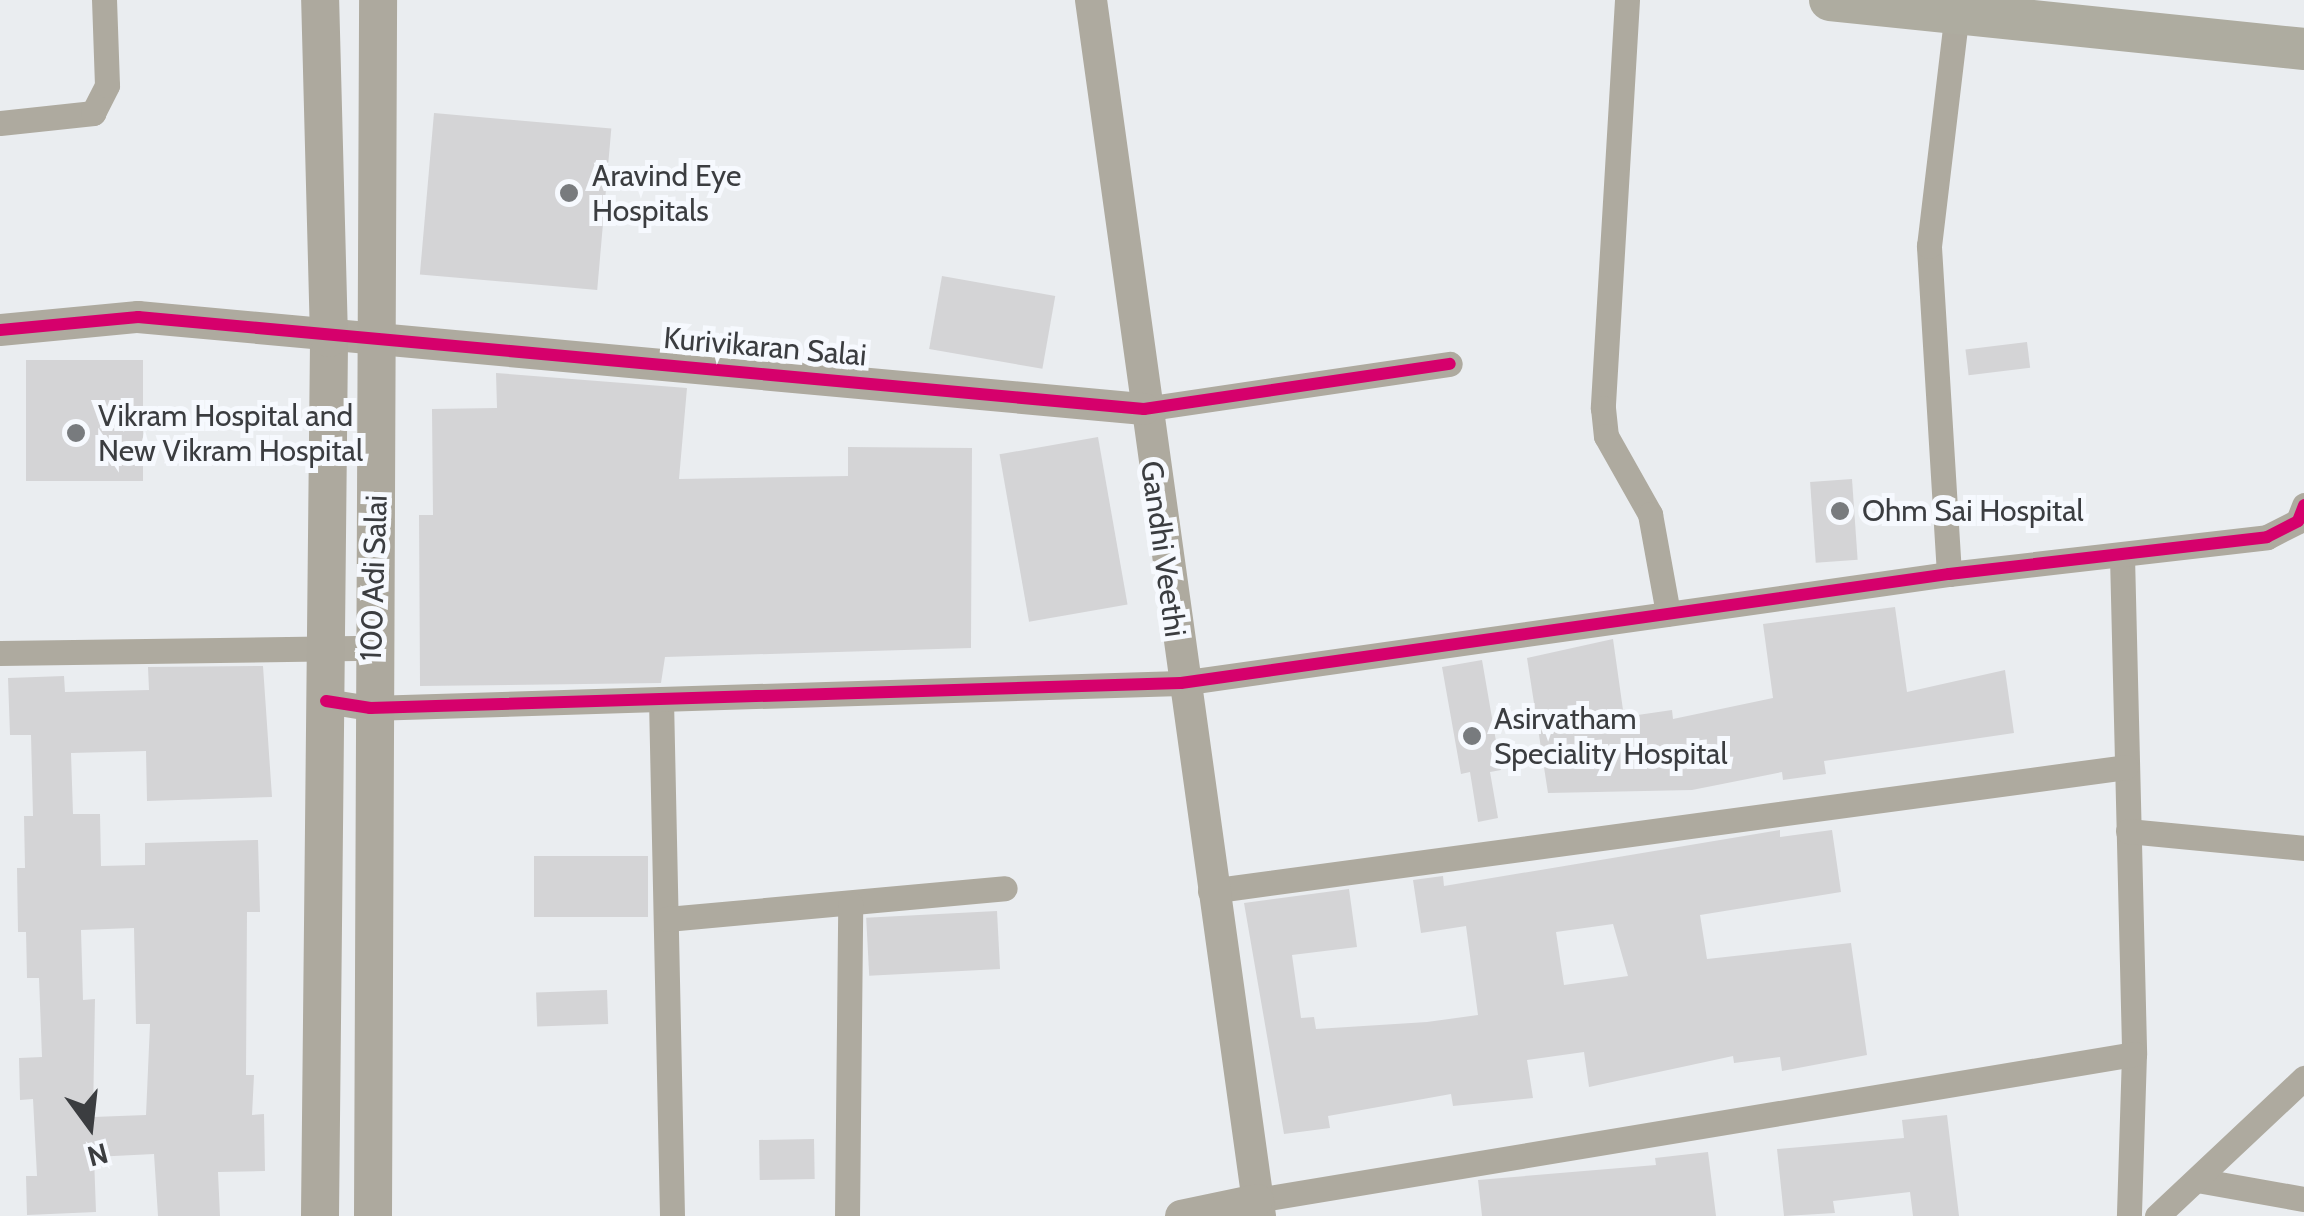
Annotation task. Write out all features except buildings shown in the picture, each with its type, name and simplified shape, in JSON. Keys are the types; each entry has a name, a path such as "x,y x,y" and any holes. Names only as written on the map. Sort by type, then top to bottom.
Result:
{"main road":[{"name":"100 Adi Salai","path":"320,0 329,338 320,1216"},
{"name":"100 Adi Salai","path":"373,1216 370,708 382,336 378,0"},
{"path":"1830,0 1956,18 2304,49"}],"street":[{"path":"0,123 93,113 106,84 104,0"},
{"name":"Gandhi Veethi","path":"1091,0 1181,683 1258,1208"},
{"path":"1626,0 1602,408 1606,436 1650,514 1668,614"},
{"path":"1948,574 1928,246 1956,18"},
{"name":"Kurivikaran Salai","path":"0,330 138,317 329,338 382,336 1144,409"},
{"path":"1144,409 1450,364"},
{"path":"326,702 370,708 1181,683 1948,574 2267,537 2298,521 2304,505"},
{"path":"2122,556 2134,1054 2129,1216"},
{"path":"0,653 326,644 372,648"},
{"path":"661,699 672,1216"},
{"path":"1210,891 2126,766"},
{"path":"2128,831 2304,848"},
{"path":"667,919 1005,888"},
{"path":"847,1216 850,904"},
{"path":"1181,1216 1258,1208 2134,1054"},
{"path":"2157,1216 2304,1078"},
{"path":"2197,1180 2304,1198"}],"cycle path":[{"path":"0,330 138,317 1144,409 1450,364"},
{"path":"326,701 370,708 1181,683 1949,574 2267,537 2298,521 2304,505"}],"place":[{"name":"Aravind Eye Hospitals","path":"569,193"},
{"name":"Vikram Hospital and New Vikram Hospital","path":"76,433"},
{"name":"Ohm Sai Hospital","path":"1840,511"},
{"name":"Asirvatham Speciality Hospital","path":"1472,736"}]}
